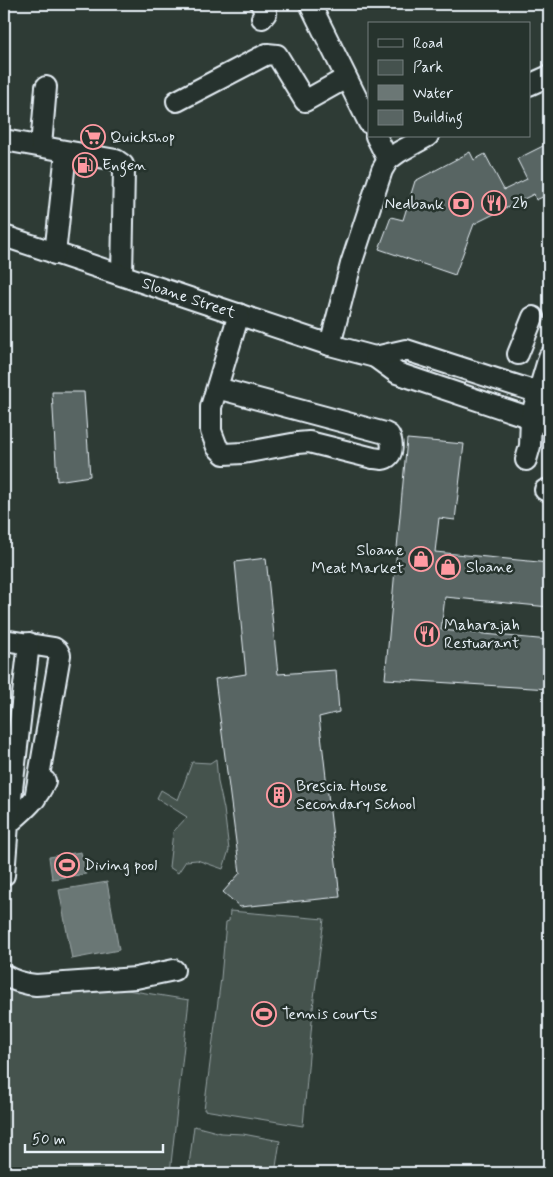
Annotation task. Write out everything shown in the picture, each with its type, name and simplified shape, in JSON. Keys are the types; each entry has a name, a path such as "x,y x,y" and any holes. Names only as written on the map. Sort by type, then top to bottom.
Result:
{"street":[{"path":"310,4 368,121"},
{"path":"177,102 267,54 277,55 305,101 346,78"},
{"path":"530,85 549,76"},
{"path":"41,146 46,87"},
{"path":"377,138 388,160"},
{"path":"330,345 351,264 382,170 388,160 424,138"},
{"path":"4,140 116,160 123,165 122,275"},
{"path":"55,254 66,152"},
{"name":"Sloane Street","path":"4,236 330,345 375,357 398,373 544,420"},
{"path":"217,388 384,433 389,435 392,441 391,454 387,458 373,458 309,442 243,453 224,454 217,447 211,431 211,407 239,314"},
{"path":"518,354 533,317"},
{"name":"Sloane Street","path":"375,357 406,350 544,395"},
{"path":"528,453 544,420 544,395 549,357"},
{"path":"4,640 54,648 60,655 35,799 8,824"},
{"path":"4,876 8,824 29,643"},
{"path":"4,975 25,984 36,985 136,978 174,970"}],"green space":[{"path":"216,759 229,850 223,869 197,860 186,861 178,873 169,867 173,832 187,817 157,798 161,790 178,800 192,762 210,763"},
{"name":"Tennis courts","path":"230,911 324,919 314,998 303,1126 204,1110 221,978 226,922 229,921"},
{"path":"4,970 189,1000 170,1173 4,1173"},
{"path":"194,1126 221,1133 243,1134 280,1141 275,1173 188,1173"}],"water":[{"name":"Diving pool","path":"81,852 86,874 52,879 49,857"},
{"path":"107,882 119,950 72,959 59,890"}],"building":[{"path":"549,143 549,194 536,200 534,194 474,224 455,275 379,249 391,217 403,220 415,181 470,152 474,160 485,154 504,190 527,179 517,159"},
{"path":"52,392 84,392 90,476 57,481"},
{"path":"407,439 464,444 455,520 439,518 435,552 549,563 549,607 445,597 441,630 549,640 549,689 385,679"},
{"name":"Brescia House Secondary School","path":"266,558 278,674 336,670 339,712 319,717 340,897 240,907 223,892 240,873 215,679 246,674 235,562"}],"place":[{"name":"Quickshop","path":"93,137"},
{"name":"Engen","path":"85,165"},
{"name":"2b","path":"494,203"},
{"name":"Nedbank","path":"461,204"},
{"name":"Sloane Meat Market","path":"421,559"},
{"name":"Sloane","path":"448,567"},
{"name":"Maharajah Restuarant","path":"427,634"},
{"name":"Brescia House Secondary School","path":"279,795"},
{"name":"Diving pool","path":"67,865"},
{"name":"Tennis courts","path":"264,1014"}]}
